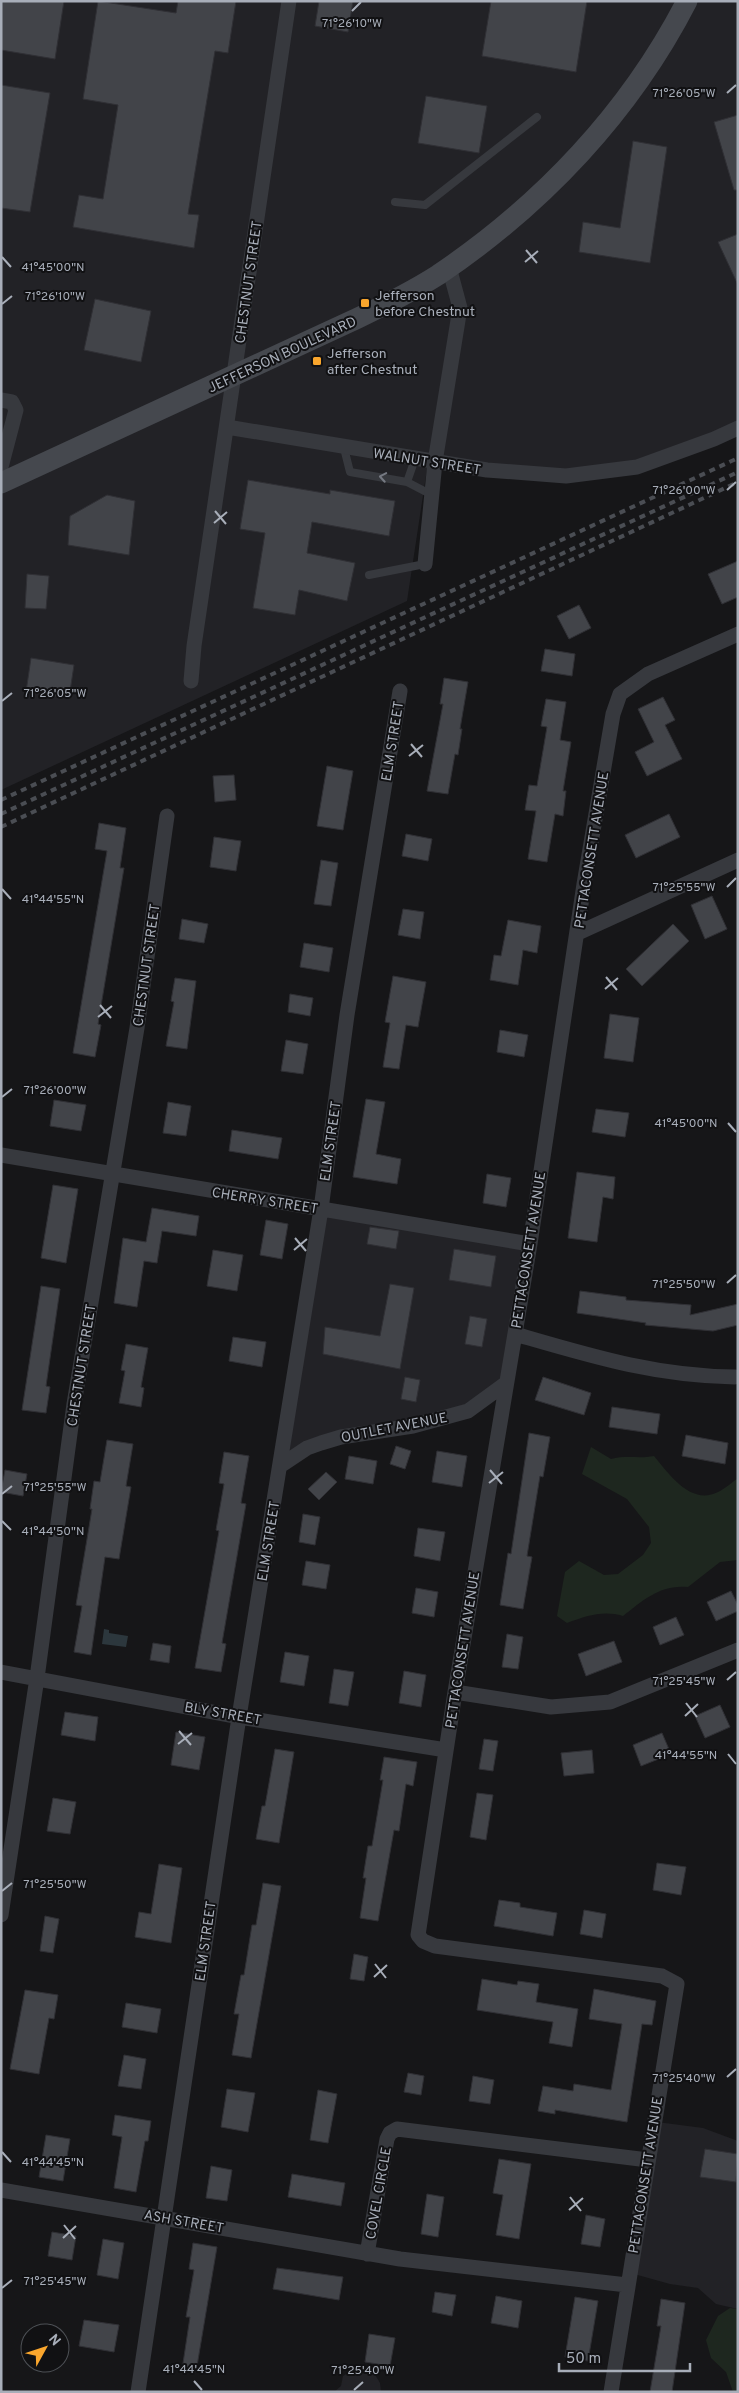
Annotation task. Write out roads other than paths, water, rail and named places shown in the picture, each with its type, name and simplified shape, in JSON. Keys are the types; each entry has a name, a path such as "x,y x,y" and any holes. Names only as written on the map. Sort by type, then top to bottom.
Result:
{"main road":[{"name":"JEFFERSON BOULEVARD","path":"1,483 358,318 414,289 449,267 497,232 524,209 582,151 637,82 687,1"}],"street":[{"name":"CHESTNUT STREET","path":"191,681 289,1"},
{"path":"425,564 435,462 460,308 449,267"},
{"path":"1,466 16,410 7,401"},
{"name":"WALNUT STREET","path":"227,427 344,448 487,470 560,476 580,476 637,467 738,428"},
{"name":"PETTACONSETT AVENUE","path":"611,2392 677,1984 662,1976 436,1946 423,1942 418,1934 455,1692 505,1384 530,1244 611,722 620,694 648,674 738,634"},
{"name":"ELM STREET","path":"138,2392 239,1717 321,1209 347,1015 400,691"},
{"name":"CHESTNUT STREET","path":"1,1915 37,1678 74,1404 137,1028 167,816"},
{"path":"578,933 738,860"},
{"name":"CHERRY STREET","path":"1,1155 530,1244"},
{"path":"515,1334 617,1364 699,1376 735,1377"},
{"name":"OUTLET AVENUE","path":"280,1466 306,1448 341,1437 413,1426 468,1411 505,1384"},
{"path":"455,1692 551,1707 610,1702 651,1687 738,1650"},
{"name":"BLY STREET","path":"1,1672 239,1717 446,1750"},
{"name":"COVEL CIRCLE","path":"627,2285 367,2254 387,2139 390,2133 397,2129 648,2160"},
{"name":"ASH STREET","path":"1,2190 367,2254"}],"lane":[{"path":"395,202 425,204 538,117"},
{"path":"344,448 350,472 407,482 432,495"},
{"path":"407,482 416,459"},
{"path":"369,575 425,564"}],"railway":[{"path":"1,800 738,458"},
{"path":"1,814 738,472"},
{"path":"1,827 738,482"}],"place":[{"name":"Jefferson before Chestnut","path":"365,303"},
{"name":"Jefferson after Chestnut","path":"317,361"}]}
